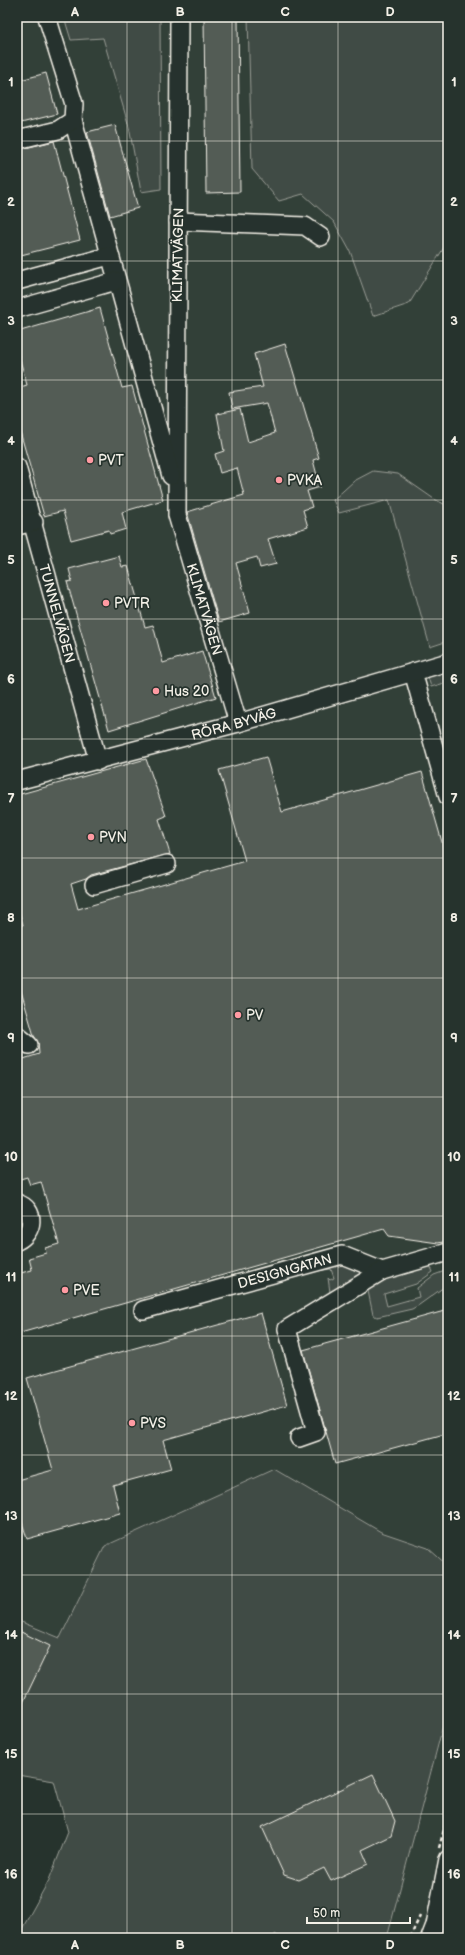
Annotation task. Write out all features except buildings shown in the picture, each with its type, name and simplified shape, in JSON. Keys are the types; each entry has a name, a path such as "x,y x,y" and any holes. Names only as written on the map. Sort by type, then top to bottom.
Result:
{"street":[{"path":"17,140 58,130 73,120 74,104 47,17"},
{"name":"KLIMATVÄGEN","path":"179,17 177,515 238,723"},
{"name":"KLIMATVÄGEN","path":"73,120 109,256 177,494"},
{"path":"178,221 305,226 321,237"},
{"path":"17,281 109,256"},
{"path":"17,309 116,281"},
{"name":"TUNNELVÄGEN","path":"17,467 34,522 98,761"},
{"path":"17,526 34,522"},
{"name":"RÖRA BYVÄG","path":"17,781 98,761 238,723 448,662"},
{"path":"413,672 448,797"},
{"path":"94,885 167,864"},
{"path":"17,1203 26,1208 31,1220 28,1232 24,1237 17,1241"},
{"path":"299,1438 316,1432 287,1330 382,1271 448,1252"},
{"name":"DESIGNGATAN","path":"143,1310 342,1255 382,1271"},
{"path":"430,1938 448,1859"}],"shaded area":[{"path":"17,17 64,17 71,40 103,38 129,127 141,191 161,189 160,17 248,17 252,169 279,201 303,193 333,221 350,251 373,316 409,304 448,241 448,506 434,499 398,474 339,513 389,500 430,647 448,641 448,1566 428,1548 381,1532 274,1469 105,1546 60,1638 19,1621 17,1547"},
{"path":"64,17 160,17 161,189 141,192 129,127 103,38 71,40"},
{"path":"248,17 448,17 448,241 409,304 373,316 350,251 334,222 303,194 279,201 252,169"},
{"path":"373,471 398,474 434,499 448,506 448,641 430,647 389,500 339,513 333,500 354,481"},
{"path":"448,672 448,682 431,687 428,677"},
{"path":"428,1261 433,1272 416,1284 384,1294 387,1306 419,1297 417,1288 434,1275 448,1270 448,1280 444,1287 412,1309 377,1317 373,1315 367,1286"},
{"path":"337,1263 346,1264 360,1270 359,1276 334,1293 330,1292 328,1278 330,1280 334,1278 331,1269 309,1272"},
{"path":"274,1469 381,1532 428,1548 448,1566 448,1707 387,1938 281,1938 275,1934 275,1938 17,1938 49,1880 68,1832 54,1781 17,1775 17,1547 19,1621 60,1638 105,1546"},
{"path":"448,1707 448,1938 387,1938 439,1744"}],"place":[{"name":"PVT","path":"90,460"},
{"name":"PVKA","path":"279,480"},
{"name":"PVTR","path":"106,603"},
{"name":"Hus 20","path":"156,691"},
{"name":"PVN","path":"91,837"},
{"name":"PV","path":"238,1015"},
{"name":"PVE","path":"65,1290"},
{"name":"PVS","path":"132,1423"}]}
